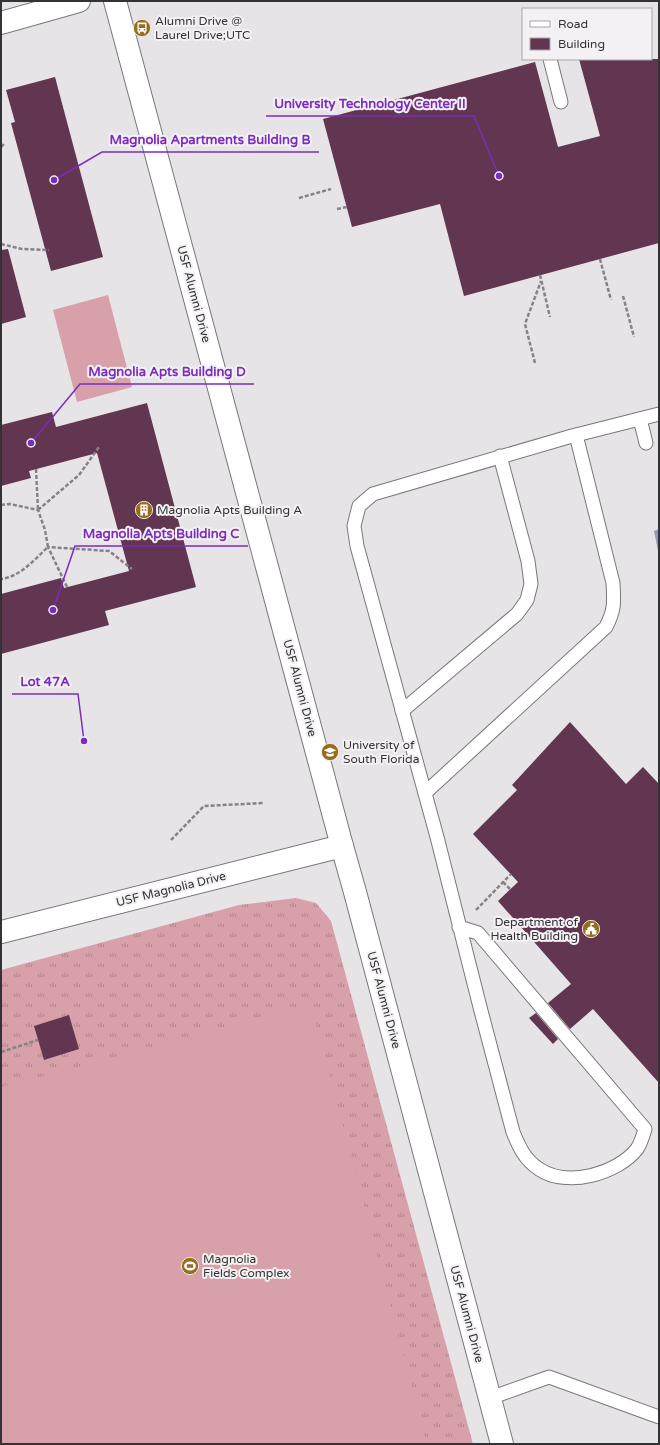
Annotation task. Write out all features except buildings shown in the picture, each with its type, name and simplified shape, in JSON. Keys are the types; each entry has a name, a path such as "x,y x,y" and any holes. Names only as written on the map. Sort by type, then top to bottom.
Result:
{"street":[{"path":"1,23 79,1"},
{"name":"USF Alumni Drive","path":"115,1 342,846 358,899 502,1444"},
{"name":"USF Magnolia Drive","path":"1,932 342,846"}],"lane":[{"path":"550,60 561,102"},
{"path":"459,927 478,933 646,1129 636,1149 626,1160 596,1175 576,1178 559,1177 540,1170 528,1160 519,1148 513,1132 459,927 426,794 357,546 354,526 359,506 373,494 500,456 659,414"},
{"path":"640,419 646,443"},
{"path":"426,794 606,627 612,615 614,603 613,583 576,435"},
{"path":"402,710 517,614 527,600 531,584 528,561 500,456"},
{"path":"490,1398 549,1377 659,1417"}],"path":[{"path":"1,148 4,144"},
{"path":"299,198 331,189"},
{"path":"337,210 347,207"},
{"path":"1,244 22,248 49,250"},
{"path":"600,259 611,300"},
{"path":"540,275 550,317"},
{"path":"535,363 525,324 541,281"},
{"path":"623,296 634,337"},
{"path":"38,510 79,475 100,447"},
{"path":"36,469 38,510 45,530 48,547 67,587"},
{"path":"1,504 10,504 38,510"},
{"path":"1,579 5,579 21,571 48,547 109,551 132,569"},
{"path":"171,840 204,806 264,803"},
{"path":"476,910 511,874"},
{"path":"503,882 510,890"},
{"path":"1,1052 38,1040"}],"green space":[{"path":"108,295 132,387 77,402 53,310"},
{"name":"Magnolia Fields Complex","path":"296,898 316,903 331,921 473,1444 1,1444 1,970 239,905"},
{"name":"Magnolia Fields Complex","path":"311,1005 427,1444 1,1444 1,1087"}],"water":[{"path":"659,529 659,556 654,531"}],"place":[{"name":"Alumni Drive @ Laurel Drive;UTC","path":"142,28"},
{"name":"University Technology Center II","path":"499,176"},
{"name":"Magnolia Apartments Building B","path":"54,180"},
{"name":"Magnolia Apts Building D","path":"31,443"},
{"name":"Magnolia Apts Building A","path":"144,510"},
{"name":"Magnolia Apts Building C","path":"53,610"},
{"name":"Lot 47A","path":"84,741"},
{"name":"University of South Florida","path":"330,752"},
{"name":"Department of Health Building","path":"591,929"},
{"name":"Magnolia Fields Complex","path":"190,1266"}]}
